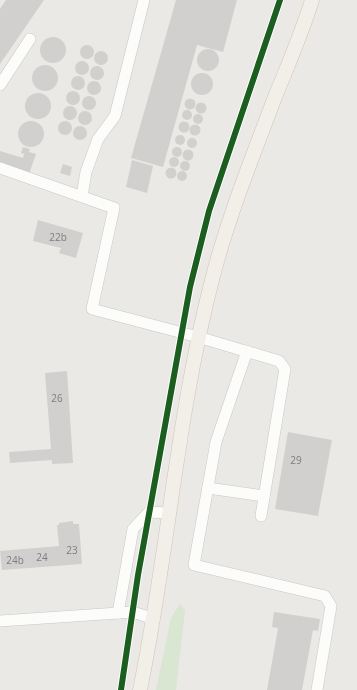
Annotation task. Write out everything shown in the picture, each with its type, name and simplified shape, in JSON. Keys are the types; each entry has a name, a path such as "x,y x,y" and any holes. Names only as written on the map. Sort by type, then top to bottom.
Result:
{"main road":[{"path":"140,690 154,619 168,513 198,337 227,226 246,173 302,31 312,0"}],"lane":[{"path":"82,196 86,172 98,139 115,116 144,0"},
{"path":"0,85 30,40"},
{"path":"0,168 114,208 92,310 198,337 279,361 285,369 261,516"},
{"path":"247,351 216,442 194,565 325,596 331,606 317,690"},
{"path":"208,488 264,496"},
{"path":"118,613 133,529 149,512 168,513"},
{"path":"0,620 133,612 154,619"}],"green space":[{"path":"180,604 185,610 176,690 156,690 171,618"}],"building":[{"path":"6,0 44,0 0,64 0,9"},
{"path":"176,0 237,0 223,52 197,45 163,167 131,158"},
{"path":"53,37 63,40 66,50 63,60 53,63 43,60 40,50 43,40"},
{"path":"84,45 90,45 94,49 94,55 90,59 84,59 80,55 80,49"},
{"path":"208,49 216,52 219,60 216,68 208,71 200,68 197,60 200,52"},
{"path":"98,51 104,51 108,55 108,61 104,65 98,65 94,61 94,55"},
{"path":"79,61 85,61 89,65 89,71 85,75 79,75 75,71 75,65"},
{"path":"45,65 55,68 58,78 55,88 45,91 35,88 32,78 35,68"},
{"path":"94,66 100,66 104,70 104,76 100,80 94,80 90,76 90,70"},
{"path":"202,73 210,76 213,84 210,92 202,95 194,92 191,84 194,76"},
{"path":"75,76 81,76 85,80 85,86 81,90 75,90 71,86 71,80"},
{"path":"91,81 97,81 101,85 101,91 97,95 91,95 87,91 87,85"},
{"path":"70,91 76,91 80,95 80,101 76,105 70,105 66,101 66,95"},
{"path":"38,93 48,96 51,106 48,116 38,119 28,116 25,106 28,96"},
{"path":"86,96 92,96 96,100 96,106 92,110 86,110 82,106 82,100"},
{"path":"188,99 192,99 194,100 194,108 188,109 185,106 185,102"},
{"path":"199,103 203,103 205,104 205,112 199,113 196,110 196,106"},
{"path":"67,106 73,106 77,110 77,116 73,120 67,120 63,116 63,110"},
{"path":"185,110 189,110 191,111 191,119 185,120 182,117 182,113"},
{"path":"82,111 88,111 92,115 92,121 88,125 82,125 78,121 78,115"},
{"path":"196,114 200,114 202,115 202,123 196,124 193,121 193,117"},
{"path":"31,121 40,125 44,134 40,143 31,147 22,143 18,134 22,125"},
{"path":"62,121 68,121 72,125 72,131 68,135 62,135 58,131 58,125"},
{"path":"182,122 186,122 188,123 188,131 182,132 179,129 179,125"},
{"path":"193,125 197,125 199,126 199,134 193,135 190,132 190,128"},
{"path":"77,126 83,126 87,130 87,136 83,140 77,140 73,136 73,130"},
{"path":"178,135 182,135 184,136 184,144 178,145 175,142 175,138"},
{"path":"190,138 194,138 196,139 196,147 190,148 187,145 187,141"},
{"path":"23,147 30,149 29,152 36,154 29,174 0,166 0,151 23,158 24,154 21,153"},
{"path":"175,147 179,147 181,148 181,156 175,157 172,154 172,150"},
{"path":"186,150 190,150 192,151 192,159 186,160 183,157 183,153"},
{"path":"172,157 176,157 178,158 178,166 172,167 169,164 169,160"},
{"path":"132,160 153,166 147,193 126,187"},
{"path":"183,161 187,161 189,162 189,170 183,171 180,168 180,164"},
{"path":"63,164 72,167 70,176 60,173"},
{"path":"169,168 173,168 175,169 175,177 169,178 166,175 166,171"},
{"path":"180,171 184,171 186,172 186,180 180,181 177,178 177,174"},
{"path":"38,220 83,233 76,258 59,253 61,248 33,241"},
{"path":"67,371 73,463 52,464 52,460 10,463 9,452 51,449 45,373"},
{"path":"288,432 332,440 318,516 275,509"},
{"path":"73,521 73,524 79,524 82,564 2,570 0,551 59,546 57,525 59,525 59,523"},
{"path":"274,612 320,619 318,631 313,630 302,690 267,690 278,628 272,627"}],"cycle path":[{"path":"121,690 138,575 190,287 209,211 280,0"}]}
